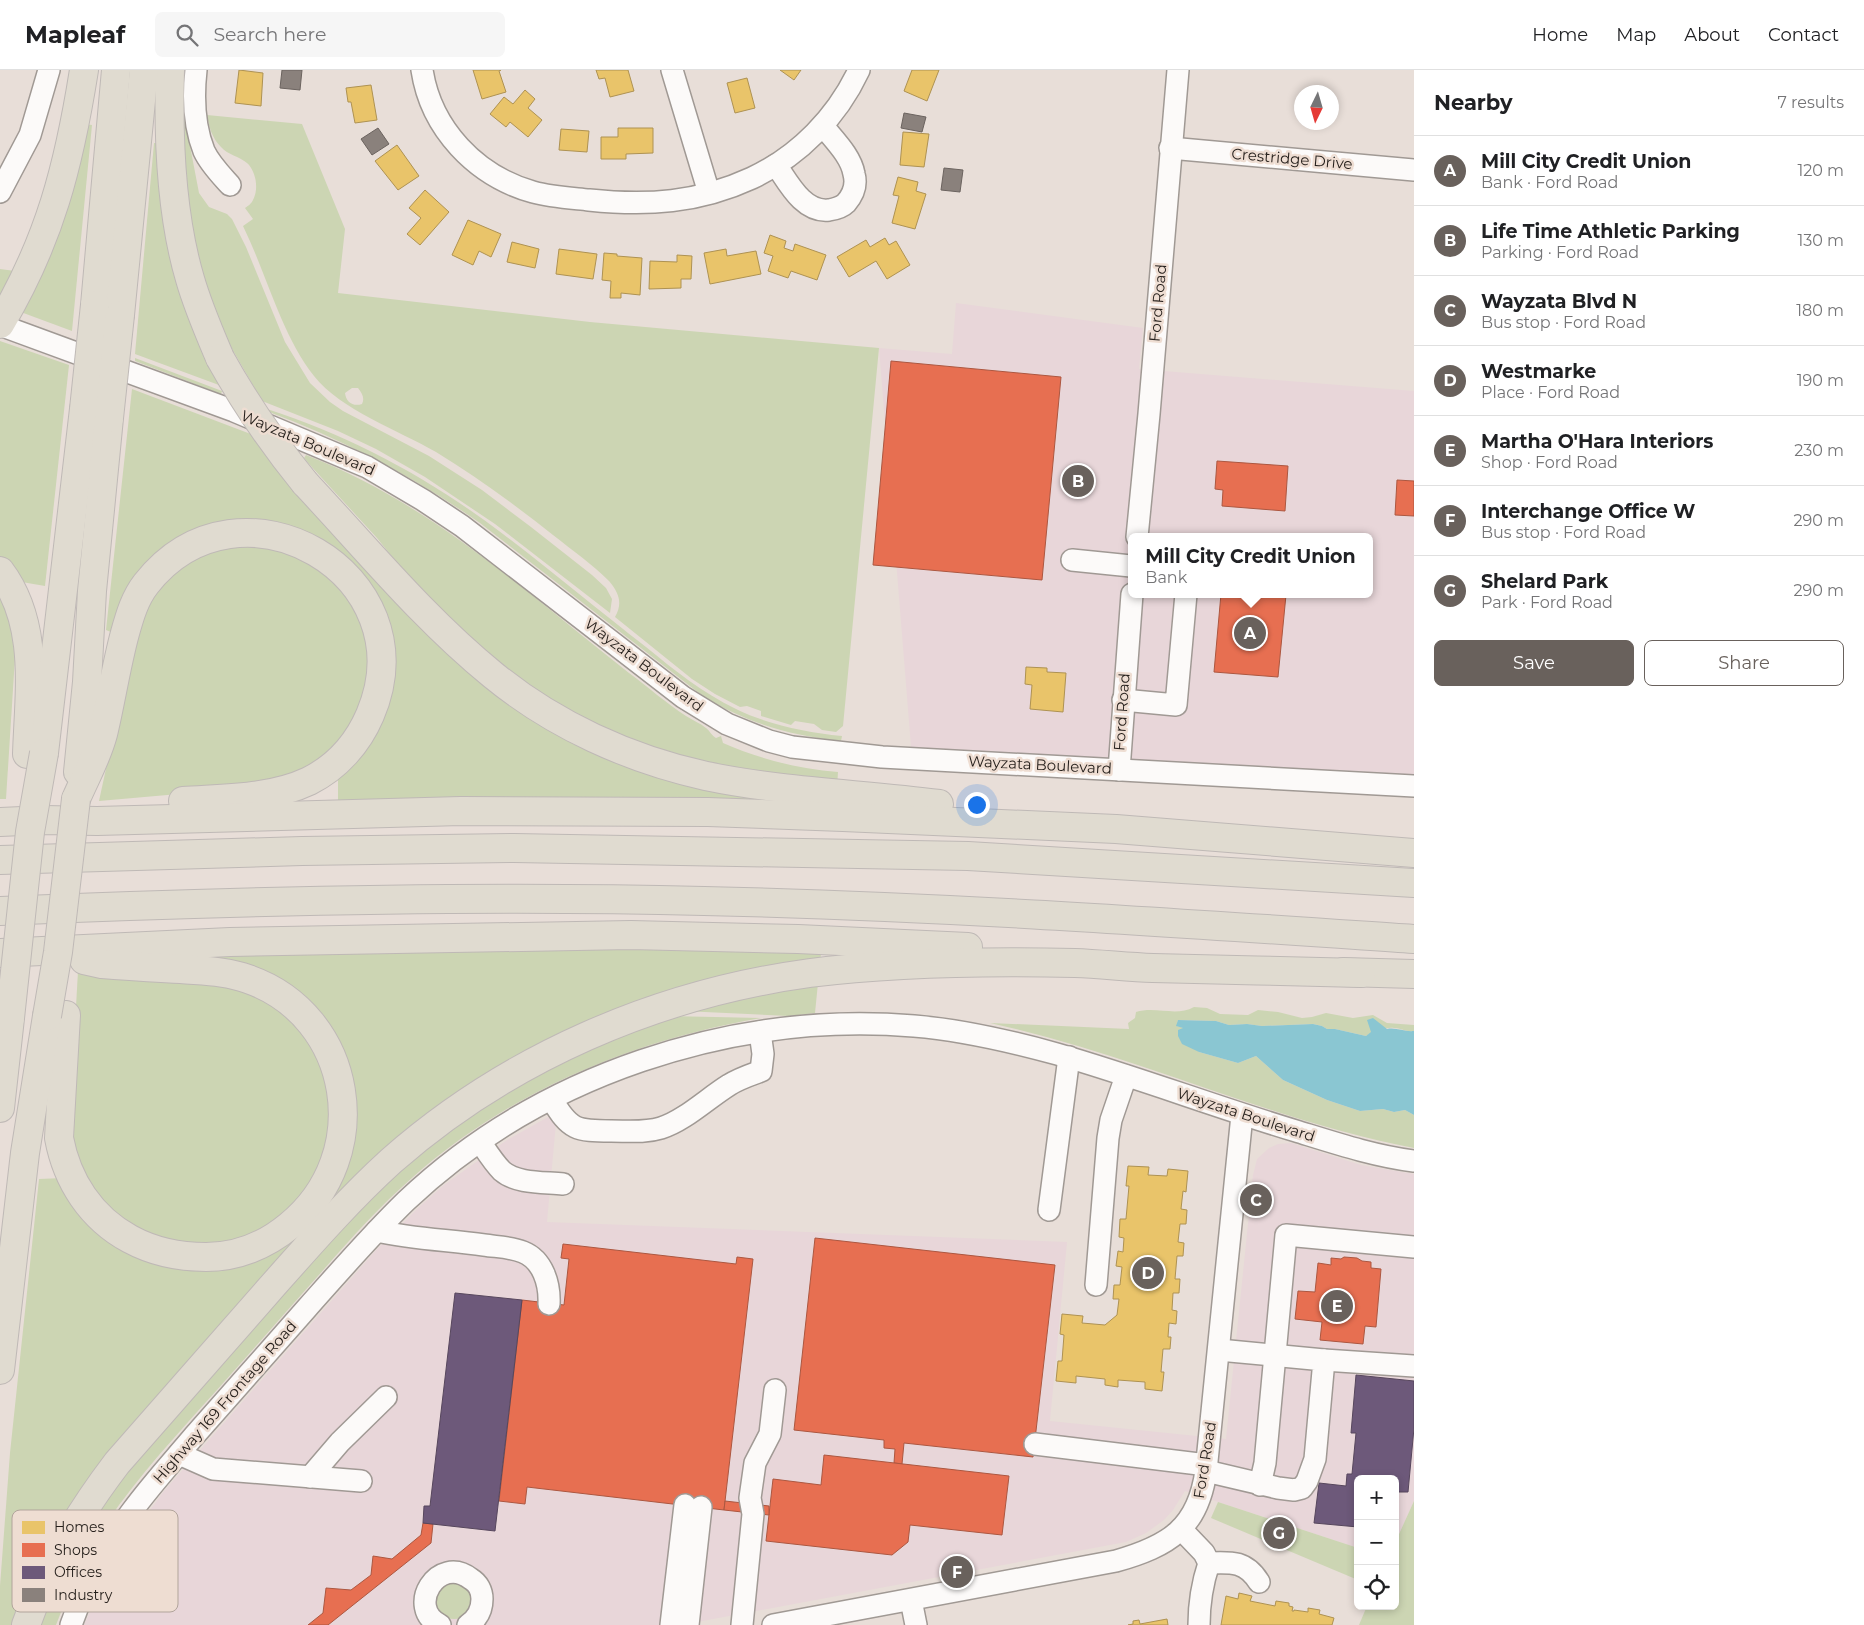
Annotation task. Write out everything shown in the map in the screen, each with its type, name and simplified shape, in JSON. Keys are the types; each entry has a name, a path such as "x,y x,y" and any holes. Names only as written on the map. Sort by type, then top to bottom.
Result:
{"highway":[{"path":"0,324 26,279 39,249 70,150 84,70"},
{"path":"0,1370 25,1153 57,1015 67,1007 48,951 76,799 89,751 92,591 109,418 108,310 116,70"},
{"path":"0,988 10,918 37,826 44,753 144,70"},
{"path":"170,70 169,106 172,168 180,232 190,278 205,324 220,358 260,425 305,483 433,620 481,666 514,692 564,723 614,747 654,762 705,776 916,802 1116,830"},
{"path":"89,751 102,736 118,661 136,599 156,572 182,551 216,537 236,534 274,535 290,539 312,549 332,562 345,575 366,604 374,622 379,641 380,674 377,693 364,729 341,758 330,768 310,780 270,794 149,805 97,821"},
{"path":"0,570 19,606 28,639 30,659 27,754 37,826"},
{"path":"0,811 37,826"},
{"path":"0,822 37,826 97,821 442,812 708,812 833,816 1116,830 1414,854"},
{"path":"0,860 302,851 514,848 968,856 1414,882"},
{"path":"10,918 304,901 699,900 1088,917 1414,939"},
{"path":"0,1108 10,1018 10,918"},
{"path":"0,953 249,942 641,935 798,939 1006,948 1361,973"},
{"path":"48,951 102,964 228,974 260,984 295,1007 323,1038 336,1066 342,1100 343,1132 340,1147 335,1163 318,1195 305,1212 275,1238 258,1246 223,1256 194,1257 162,1252 141,1245 114,1228 85,1201 62,1155 59,1138 57,1015"},
{"path":"83,1510 117,1463 341,1210 393,1160 443,1120 510,1075 553,1052 625,1020 695,997 776,978 813,973 943,963 1013,963 1414,974"},
{"path":"26,1625 31,1612"}],"street":[{"path":"0,192 30,135 49,70"},
{"path":"196,70 195,105 204,150 212,164 230,185"},
{"path":"422,70 428,98 445,130 457,145 485,169 515,186 534,192 553,196 621,203 663,202 708,193 753,178 776,165 805,144 823,126 859,70"},
{"path":"672,70 708,193"},
{"name":"Ford Road","path":"1137,533 1178,70"},
{"path":"776,165 798,195 809,205 822,210 835,209 844,205 852,197 855,175 849,161 823,126"},
{"name":"Crestridge Drive","path":"1170,148 1414,170"},
{"name":"Wayzata Boulevard","path":"0,324 234,411 367,467 423,500 462,526 683,697 706,712 744,732 777,743 814,751 882,757 1414,786"},
{"path":"1072,560 1128,566"},
{"name":"Ford Road","path":"1119,770 1132,598"},
{"path":"1123,700 1176,705 1186,598"},
{"name":"Wayzata Boulevard","path":"408,1200 481,1142 523,1115 595,1079 652,1057 706,1042 760,1032 834,1025 912,1026 985,1036 1068,1058 1242,1115 1338,1144 1414,1162"},
{"path":"552,1100 564,1119 578,1128 593,1131 649,1131 663,1128 731,1083 760,1071 763,1054 760,1032"},
{"path":"1049,1210 1068,1058"},
{"path":"1096,1286 1108,1138 1111,1120 1126,1076"},
{"name":"Ford Road","path":"773,1625 839,1619 912,1600 1116,1561 1153,1548 1181,1529 1190,1519 1199,1502 1207,1462 1242,1115"},
{"path":"481,1142 500,1169 507,1175 519,1180 563,1184"},
{"name":"Highway 169 Frontage Road","path":"132,1510 178,1454 353,1256 408,1200"},
{"path":"377,1231 523,1252 543,1270 549,1290 549,1304"},
{"path":"1260,1484 1266,1463 1286,1235 1414,1247"},
{"path":"1218,1350 1414,1366"},
{"path":"1035,1438 1207,1462 1260,1484 1294,1490 1302,1488 1315,1459 1324,1360"},
{"path":"742,1625 753,1514 750,1498 755,1463 770,1434 775,1390"},
{"path":"310,1477 340,1442 386,1397"},
{"path":"178,1454 213,1469 361,1482"},
{"path":"671,1625 693,1506 688,1625"},
{"path":"1181,1529 1204,1553 1209,1563 1202,1585 1199,1625"},
{"path":"1209,1563 1228,1562 1244,1566 1252,1572 1258,1582"},
{"path":"440,1625 430,1617 425,1599 427,1590 432,1582 448,1572 466,1575 474,1580 479,1588 482,1597 477,1622"},
{"path":"912,1600 916,1625"},
{"name":"Highway 169 Frontage Road","path":"71,1625 76,1612"}],"shaded area":[{"path":"956,303 1143,328 1139,369 1414,391 1414,786 912,759 879,348 952,354"},
{"path":"557,1112 547,1222 1067,1242 1050,1421 1226,1439 1253,1175 1257,1159 1269,1148 1278,1144 1291,1143 1361,1165 1414,1174 1414,1501 1399,1534 1399,1475 1354,1475 1354,1547 1185,1491 1164,1520 1146,1533 1126,1542 681,1625 84,1625 90,1612 178,1612 178,1510 150,1510 164,1491 378,1248 444,1185 507,1140"}],"green space":[{"path":"176,70 185,70 186,125 199,193 209,207 227,214 232,219 246,247 285,342 310,383 330,402 343,411 429,456 482,490 531,527 606,588 612,599 610,613 495,524 425,477 376,449 338,431 262,401 216,321 192,248"},
{"path":"207,115 302,124 345,229 338,293 590,322 879,348 843,726 836,732 822,730 814,724 795,721 791,725 761,716 761,711 747,706 740,707 692,679 615,617 619,607 619,598 615,590 609,581 582,557 466,471 436,452 354,409 325,388 302,360 292,342 243,226 253,219 245,208 255,196 256,180 253,171 247,163 227,152 218,144 211,132","holes":["352,388 358,388 363,396 363,402 359,405 350,403 345,393"]},
{"path":"84,124 92,125 72,331 18,311"},
{"path":"154,143 164,144 227,388 135,354"},
{"path":"0,269 15,271 0,297"},
{"path":"0,341 69,365 45,586 16,581 0,559"},
{"path":"135,358 222,391 221,394 135,361"},
{"path":"132,389 256,436 512,699 764,793 764,802 539,797 338,802 338,772 382,705 351,568 215,530 113,633 106,630"},
{"path":"267,409 330,432 360,446 448,495 521,548 678,673 724,703 774,724 842,736 841,741 787,732 770,727 704,697 480,523 455,506 404,475 351,447 269,412"},
{"path":"306,455 351,475 394,498 435,524 514,581 671,706 704,726 716,738 721,736 723,743 779,762 838,772 837,787 699,769 538,699 421,593 377,538 304,458"},
{"path":"269,542 338,578 371,642 360,719 313,770 247,788 99,801 139,616 162,579 211,548"},
{"path":"0,588 16,642 6,799 0,799"},
{"path":"549,948 821,953 820,965 486,1082 221,1335 98,1510 12,1510 12,1612 27,1612 18,1625 0,1625 0,1586 10,1453 39,1179 63,1178 183,1265 314,1214 342,1053 209,962 209,955"},
{"path":"78,971 225,981 292,1015 333,1087 325,1166 280,1223 230,1246 155,1241 97,1202 72,1150 73,1060"},
{"path":"818,983 815,1013 788,1016 683,1011"},
{"path":"1194,1007 1207,1008 1220,1014 1248,1015 1258,1010 1278,1012 1302,1018 1326,1013 1353,1018 1373,1015 1387,1023 1414,1025 1414,1031 1387,1028 1366,1036 1327,1029 1313,1024 1262,1026 1247,1024 1229,1025 1216,1021 1178,1020 1177,1026 1184,1028 1199,1052 1238,1063 1256,1056 1283,1080 1327,1100 1360,1111 1383,1109 1394,1112 1405,1110 1414,1115 1414,1148 1360,1136 1307,1121 1097,1052 1044,1036 990,1023 1129,1029 1128,1023 1135,1018 1136,1012 1143,1010 1180,1011"},
{"path":"668,1016 761,1018 667,1040 621,1055 532,1095 490,1119 451,1146 401,1188 346,1244 174,1438 115,1510 97,1510 106,1494 332,1234 432,1141 539,1071"},
{"path":"1414,1501 1414,1625 1359,1625 1365,1610 1399,1610 1399,1534"},
{"path":"1218,1502 1354,1547 1354,1578 1211,1518"},
{"path":"454,1583 461,1584 467,1588 471,1594 471,1608 467,1614 461,1618 454,1619 447,1618 441,1614 437,1608 436,1601 437,1594 441,1588 447,1584"},
{"path":"41,1612 61,1612 56,1625 34,1625"}],"water":[{"path":"1373,1018 1387,1029 1414,1031 1414,1115 1405,1110 1394,1112 1383,1109 1360,1111 1327,1100 1283,1080 1256,1056 1238,1063 1199,1052 1182,1044 1178,1036 1178,1030 1183,1028 1176,1026 1178,1020 1216,1021 1229,1025 1247,1024 1262,1026 1313,1024 1327,1029 1366,1036 1371,1032 1367,1020"}],"building: Homes":[{"path":"239,70 263,73 261,106 235,103"},
{"path":"473,70 501,70 499,71 506,92 482,99"},
{"path":"596,70 628,70 634,91 610,97 605,78 599,79"},
{"path":"780,70 801,70 794,80"},
{"path":"912,70 939,70 927,101 904,91"},
{"path":"747,78 755,108 735,113 727,83"},
{"path":"371,85 377,120 355,123 351,102 348,102 346,88"},
{"path":"525,90 535,99 528,108 542,120 528,137 510,122 506,127 490,114 504,97 513,104"},
{"path":"618,128 653,128 653,153 626,154 626,159 601,159 601,137 618,137"},
{"path":"561,129 589,131 587,152 559,150"},
{"path":"903,132 929,134 924,167 900,165"},
{"path":"397,145 419,176 398,190 375,161"},
{"path":"898,177 918,182 916,191 926,194 915,229 892,223 899,196 893,195"},
{"path":"425,190 449,212 420,245 407,234 421,218 409,208"},
{"path":"468,220 501,234 491,257 479,251 473,265 452,255"},
{"path":"770,235 786,241 784,248 793,251 795,244 826,255 817,280 791,271 788,278 768,271 773,256 764,253"},
{"path":"885,238 889,245 896,241 910,265 887,279 876,261 849,277 837,257 866,240 870,247"},
{"path":"512,242 539,249 535,268 507,262"},
{"path":"559,249 597,254 593,279 556,274"},
{"path":"726,249 727,256 756,251 761,274 710,284 704,253"},
{"path":"604,253 642,258 640,295 621,293 621,298 610,298 611,281 602,280"},
{"path":"677,255 692,256 691,279 681,279 681,288 649,289 650,261 677,262"},
{"path":"1026,667 1047,668 1047,672 1066,673 1063,712 1030,709 1032,685 1025,684"},
{"path":"1128,1166 1149,1167 1148,1175 1167,1176 1168,1169 1188,1171 1186,1192 1183,1191 1181,1209 1187,1210 1186,1224 1180,1224 1178,1242 1184,1243 1183,1256 1177,1256 1175,1279 1180,1279 1179,1293 1173,1293 1172,1310 1177,1311 1176,1324 1169,1323 1168,1337 1171,1337 1170,1349 1163,1349 1161,1372 1164,1372 1162,1391 1145,1389 1145,1382 1118,1380 1118,1387 1105,1385 1105,1379 1076,1376 1076,1383 1056,1381 1058,1361 1062,1361 1064,1335 1060,1334 1062,1314 1083,1316 1082,1323 1105,1325 1117,1315 1119,1299 1113,1299 1114,1285 1120,1285 1122,1267 1116,1266 1118,1251 1123,1252 1124,1238 1119,1237 1120,1219 1126,1219 1129,1186 1126,1186"},
{"path":"1239,1593 1252,1596 1250,1601 1275,1606 1276,1601 1289,1603 1289,1606 1293,1607 1292,1611 1308,1612 1308,1608 1320,1610 1319,1614 1334,1618 1332,1625 1221,1625 1226,1596 1238,1599"},
{"path":"1167,1619 1168,1625 1128,1625 1133,1624 1133,1621 1139,1620 1140,1624"}],"building: Shops":[{"path":"891,361 1061,377 1042,580 873,565"},
{"path":"1217,461 1288,466 1285,511 1222,506 1223,490 1215,489"},
{"path":"1397,480 1414,481 1414,516 1395,515"},
{"path":"1221,598 1286,598 1278,677 1214,672"},
{"path":"815,1238 1055,1265 1033,1457 904,1443 902,1464 894,1463 895,1449 884,1448 884,1440 794,1430"},
{"path":"563,1244 736,1264 737,1257 753,1259 724,1510 527,1487 525,1504 499,1501 522,1300 564,1305 569,1259 561,1258"},
{"path":"1344,1257 1371,1262 1371,1268 1381,1269 1376,1327 1365,1326 1363,1344 1320,1340 1322,1322 1295,1319 1298,1291 1315,1292 1318,1263 1331,1265 1331,1258 1341,1259"},
{"path":"824,1455 1009,1476 1002,1535 910,1525 908,1542 892,1555 766,1541 773,1479 821,1485"},
{"path":"725,1501 769,1506 769,1515 724,1510"},
{"path":"423,1523 433,1524 431,1543 328,1625 308,1625 323,1613 326,1588 351,1590 371,1575 373,1556 392,1559 421,1535"}],"building: Offices":[{"path":"455,1293 522,1300 495,1531 423,1523 424,1506 430,1506"},
{"path":"1356,1375 1414,1381 1414,1428 1408,1492 1399,1492 1399,1475 1354,1475 1354,1527 1314,1523 1319,1483 1346,1486 1347,1474 1352,1474 1356,1433 1351,1433"}],"building: Industry":[{"path":"282,70 302,70 300,90 280,88"},
{"path":"904,113 926,117 922,132 901,128"},
{"path":"378,128 389,144 372,155 361,139"},
{"path":"944,168 963,170 960,192 941,190"}],"place":[{"name":"Life Time Athletic Parking","path":"1078,481"},
{"name":"Mill City Credit Union","path":"1250,633"},
{"name":"Wayzata Blvd N","path":"1256,1200"},
{"name":"Westmarke","path":"1148,1273"},
{"name":"Martha O'Hara Interiors","path":"1337,1306"},
{"name":"Shelard Park","path":"1279,1533"},
{"name":"Interchange Office W","path":"957,1572"}]}
